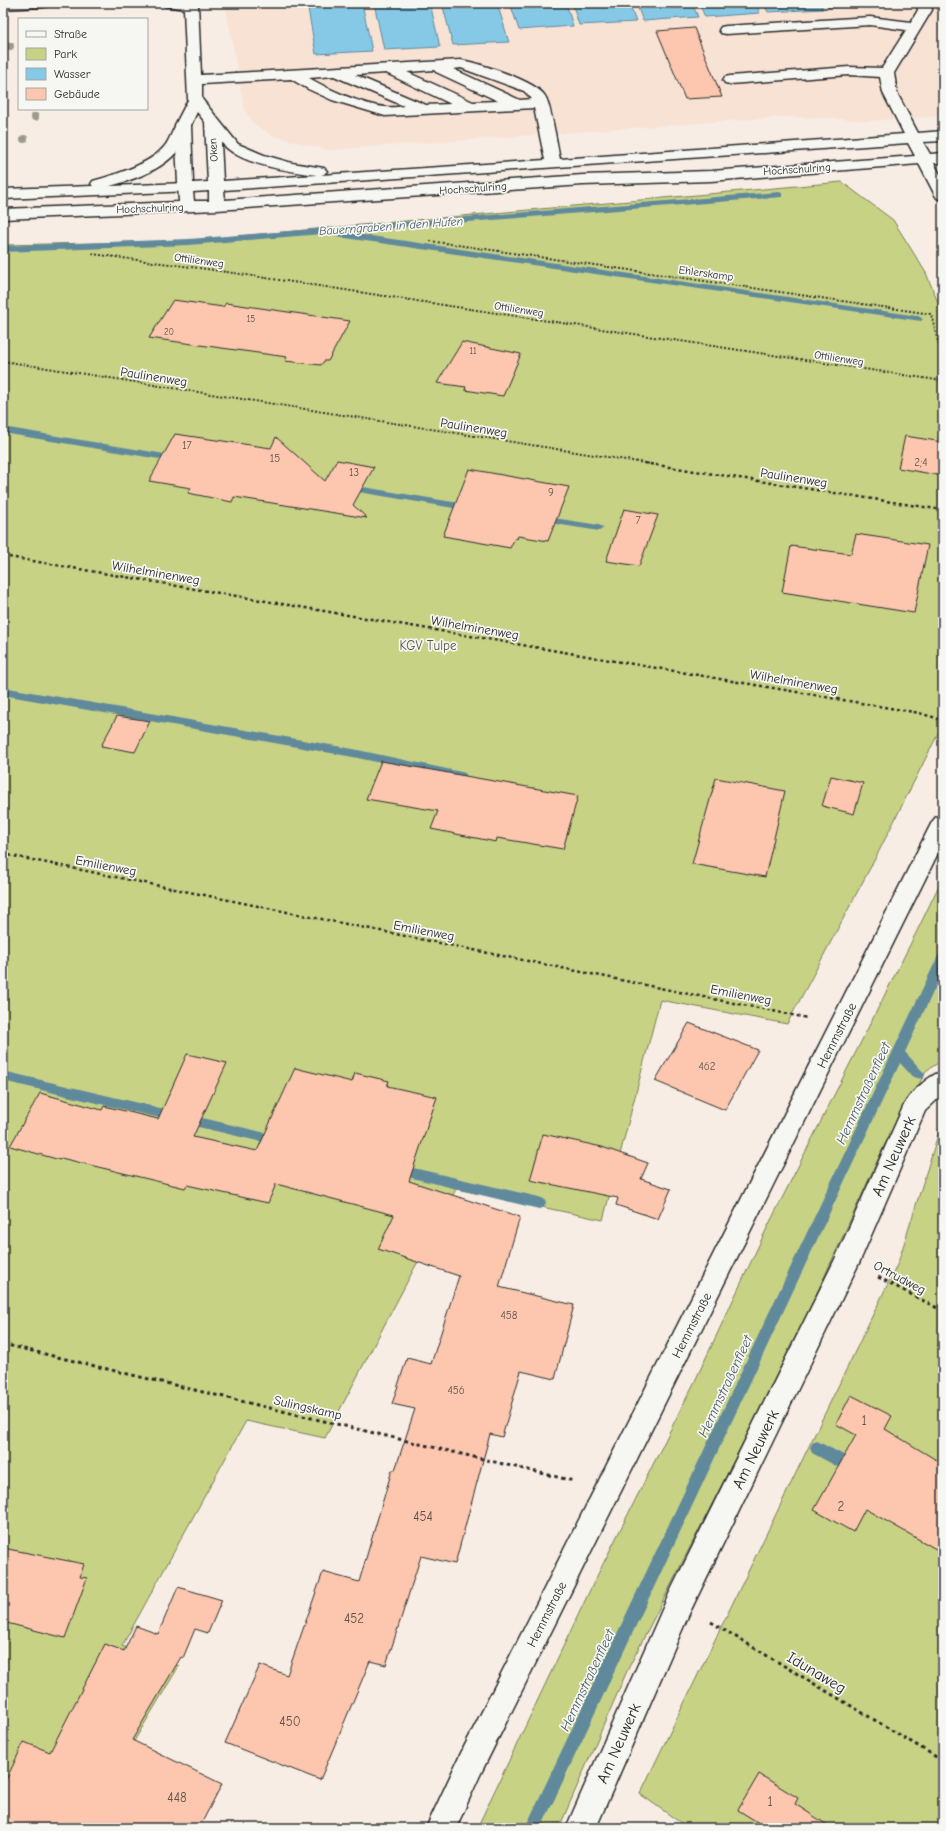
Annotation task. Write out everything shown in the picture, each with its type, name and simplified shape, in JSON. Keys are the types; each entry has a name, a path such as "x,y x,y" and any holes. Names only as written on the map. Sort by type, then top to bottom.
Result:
{"main road":[{"path":"3,5 43,3"},
{"path":"3,194 63,193 115,180 151,164 171,149 195,100 190,4 170,3"},
{"path":"924,3 924,10 887,73 890,92 943,195"},
{"path":"726,30 870,21 914,27"},
{"path":"194,80 461,64 472,66 529,88 539,97 554,164"},
{"path":"434,66 517,104"},
{"path":"389,68 470,107"},
{"path":"730,80 849,71 887,73"},
{"path":"336,72 424,110"},
{"path":"294,74 304,82 366,108 385,112 541,103"},
{"name":"Oken","path":"195,100 212,121 217,205"},
{"path":"212,121 233,147 259,158 292,167 368,177"},
{"path":"183,125 186,206"},
{"name":"Hochschulring","path":"63,193 186,188 368,177 943,136"},
{"name":"Hochschulring","path":"3,214 217,205 583,180 711,176 943,158"},
{"name":"Hemmstraße","path":"441,1828 471,1763 943,822"},
{"name":"Am Neuwerk","path":"581,1828 680,1604 847,1261 916,1104 943,1080"}],"path":[{"name":"Ehlerskamp","path":"430,241 931,314 943,361"},
{"name":"Ottilienweg","path":"92,254 207,269 943,381"},
{"name":"Paulinenweg","path":"3,361 943,510"},
{"name":"Wilhelminenweg","path":"3,556 911,711 943,720"},
{"name":"Emilienweg","path":"3,854 841,1025"},
{"name":"Ortrudweg","path":"847,1261 943,1311"},
{"name":"Sulingskamp","path":"3,1344 608,1490"},
{"name":"Idunaweg","path":"680,1604 943,1761"}],"shaded area":[{"path":"225,3 943,3 943,116 866,121 783,117 328,150 273,136 254,124 245,111"}],"green space":[{"name":"KGV Tulpe","path":"842,182 893,220 926,273 943,315 943,724 876,857 787,1024 660,1000 603,1220 456,1189 325,1438 246,1421 122,1646 179,1666 82,1828 3,1828 3,245 182,241"},
{"path":"943,877 943,1060 927,1070 885,1144 795,1341 627,1671 559,1828 477,1828 591,1588 695,1381 766,1230"},
{"path":"943,1125 943,1828 688,1828 640,1794 898,1263 940,1128"}],"water":[{"path":"307,3 362,3 372,51 316,54"},
{"path":"374,3 430,3 440,47 384,50"},
{"path":"442,3 497,3 509,42 453,45"},
{"path":"510,3 566,3 573,26 519,30"},
{"path":"572,3 629,3 636,22 579,25"},
{"path":"636,3 692,3 698,17 643,21"},
{"path":"699,3 756,3 760,13 705,17"},
{"path":"763,3 820,3 823,9 768,12"},
{"path":"826,3 882,3 883,5 828,8"}],"building":[{"path":"694,28 722,97 685,99 657,31"},
{"path":"173,300 223,307 226,303 350,321 328,361 324,361 321,365 285,361 287,357 149,338"},
{"path":"462,342 521,354 503,396 465,390 466,387 437,383"},
{"path":"175,434 271,448 276,437 325,481 337,460 374,467 353,505 367,518 234,497 232,502 188,493 191,488 149,481"},
{"path":"905,436 943,442 943,476 898,468"},
{"path":"469,469 569,487 548,541 518,536 517,539 515,538 510,548 443,536"},
{"path":"624,509 658,515 639,566 606,561"},
{"path":"856,534 928,545 914,613 782,592 791,546 851,554"},
{"path":"117,716 150,721 135,752 101,746"},
{"path":"381,761 578,796 563,849 497,838 496,842 431,829 438,811 366,799"},
{"path":"831,776 863,783 854,814 822,806"},
{"path":"716,778 785,791 765,877 692,864"},
{"path":"689,1023 758,1050 725,1110 655,1081"},
{"path":"187,1054 227,1063 193,1137 257,1151 295,1068 352,1082 355,1073 389,1081 387,1086 437,1097 409,1181 520,1217 499,1287 574,1305 555,1379 521,1371 502,1437 490,1434 455,1564 421,1556 386,1665 370,1661 320,1780 225,1743 260,1665 287,1675 323,1572 359,1582 392,1470 395,1470 415,1409 392,1404 407,1358 431,1364 459,1276 378,1249 394,1215 276,1184 268,1203 187,1185 185,1188 61,1158 60,1160 10,1146 40,1093 102,1110 104,1106 158,1119"},
{"path":"543,1134 602,1147 648,1163 641,1179 671,1189 658,1219 616,1205 618,1198 530,1180"},
{"path":"851,1395 892,1416 885,1429 943,1464 943,1553 865,1509 853,1532 814,1510 856,1435 836,1424"},
{"path":"3,1548 84,1564 80,1577 87,1578 65,1638 3,1622"},
{"path":"178,1587 222,1600 208,1633 195,1629 183,1658 181,1657 132,1740 222,1784 199,1828 3,1828 3,1786 24,1742 50,1752 105,1644 124,1651 136,1626 158,1634"},
{"path":"759,1774 798,1798 795,1804 832,1828 767,1828 738,1810"}],"waterway":[{"name":"Bauerngraben in den Hufen","path":"3,249 189,242 779,195"},
{"path":"338,234 918,319"},
{"path":"3,430 177,459"},
{"path":"345,487 471,508"},
{"path":"541,519 599,528"},
{"path":"3,691 353,753 461,776"},
{"name":"Hemmstraßenfleet","path":"898,1053 943,958"},
{"name":"Hemmstraßenfleet","path":"533,1828 898,1053"},
{"path":"898,1053 919,1074"},
{"path":"3,1076 279,1141"},
{"path":"396,1169 539,1203"},
{"path":"817,1448 856,1469"}]}
